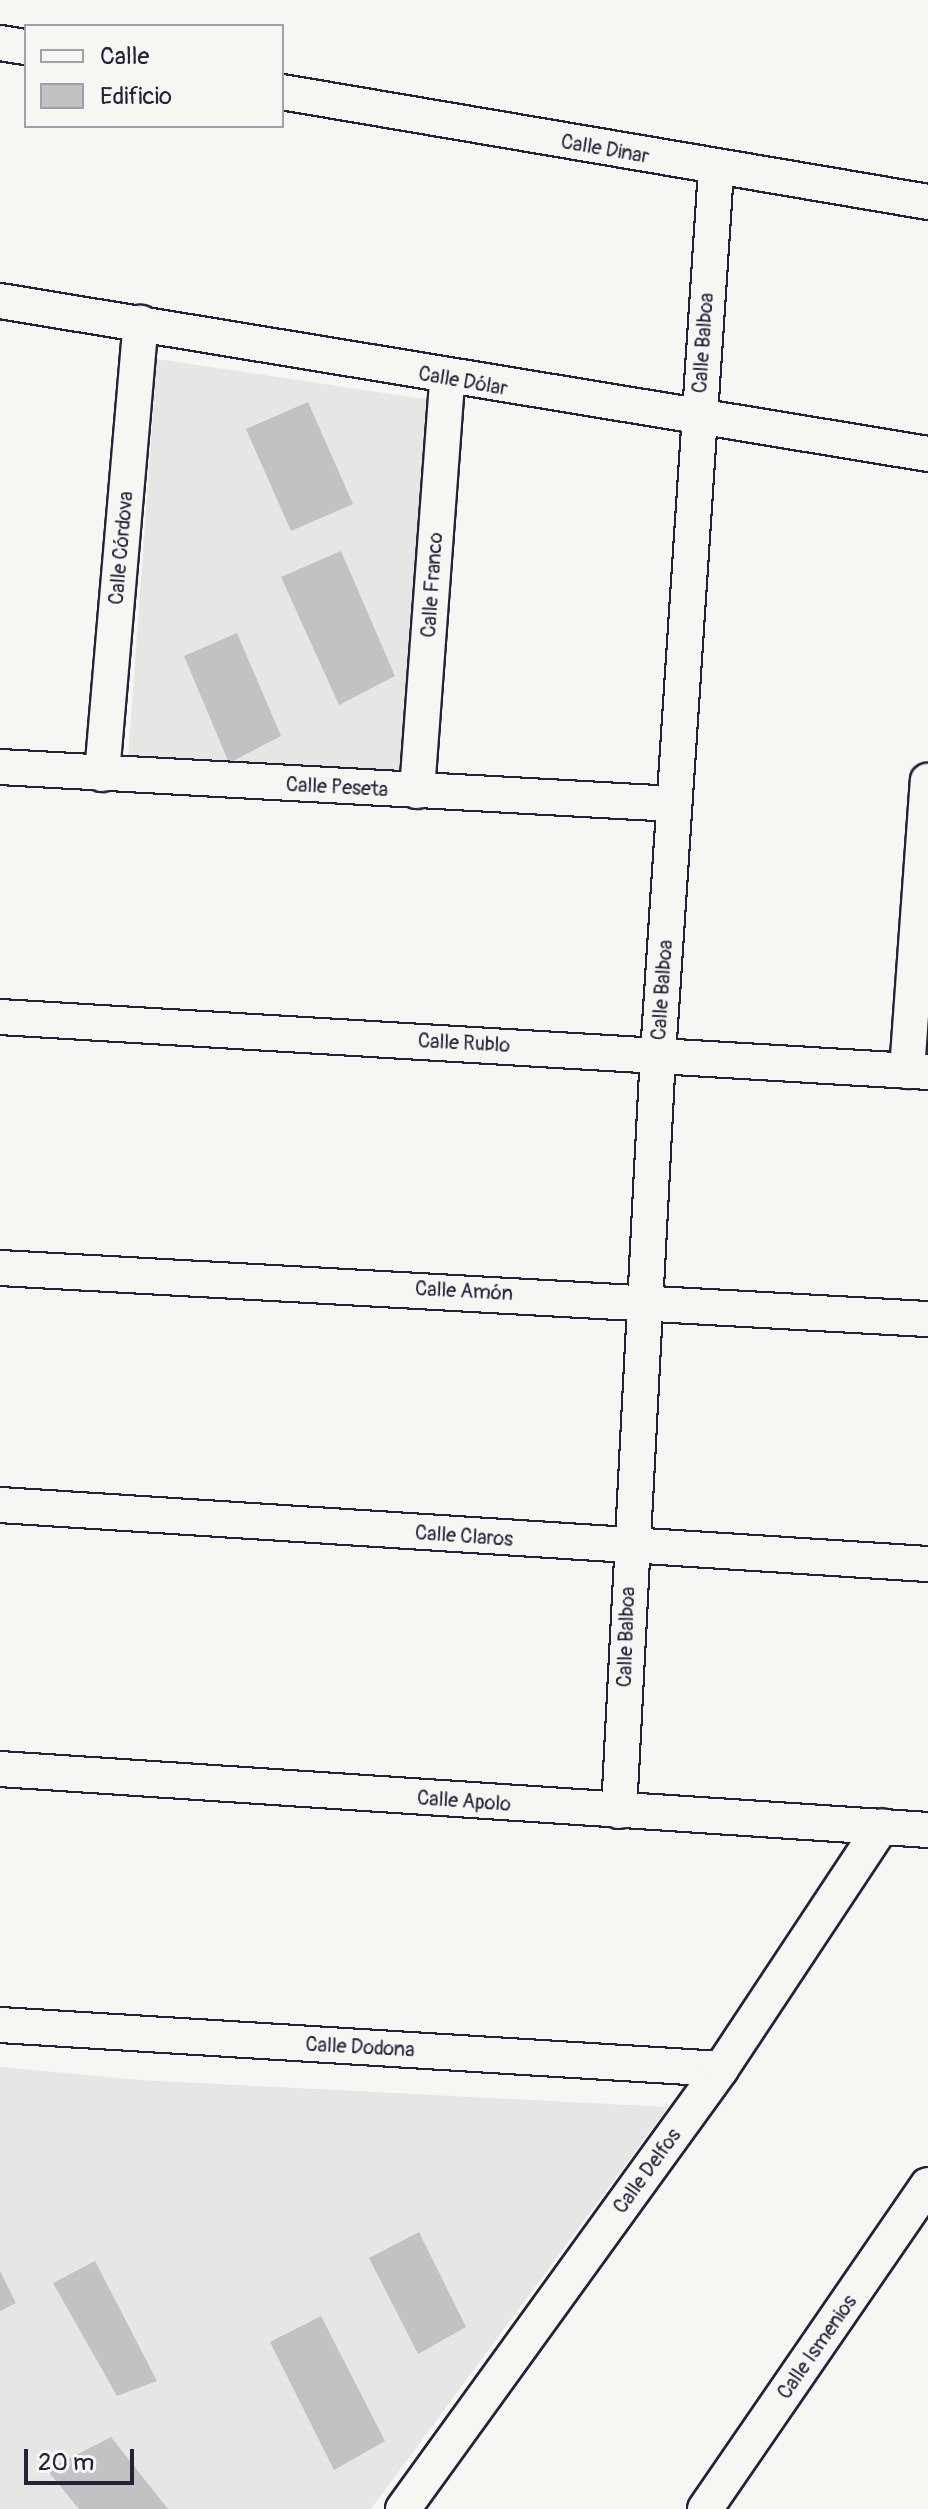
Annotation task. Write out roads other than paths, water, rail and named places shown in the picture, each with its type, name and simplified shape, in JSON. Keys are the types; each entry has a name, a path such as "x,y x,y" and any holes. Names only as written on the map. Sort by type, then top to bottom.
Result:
{"street":[{"path":"0,43 24,47"},
{"name":"Calle Dinar","path":"284,92 716,169 928,202"},
{"name":"Calle Balboa","path":"619,1811 630,1547 658,1055 697,421 716,169"},
{"name":"Calle Dólar","path":"0,301 697,421 928,454"},
{"name":"Calle Córdova","path":"102,774 141,323"},
{"name":"Calle Franco","path":"417,791 447,378"},
{"name":"Calle Peseta","path":"0,767 674,804"},
{"path":"918,1072 928,781"},
{"name":"Calle Rublo","path":"0,1017 918,1072"},
{"name":"Calle Amón","path":"0,1268 644,1300 928,1319"},
{"name":"Calle Claros","path":"0,1505 928,1564"},
{"name":"Calle Apolo","path":"0,1769 928,1830"},
{"name":"Calle Delfos","path":"403,2509 721,2069 882,1826"},
{"name":"Calle Dodona","path":"0,2025 721,2069"},
{"name":"Calle Ismenios","path":"705,2509 928,2185"}]}
